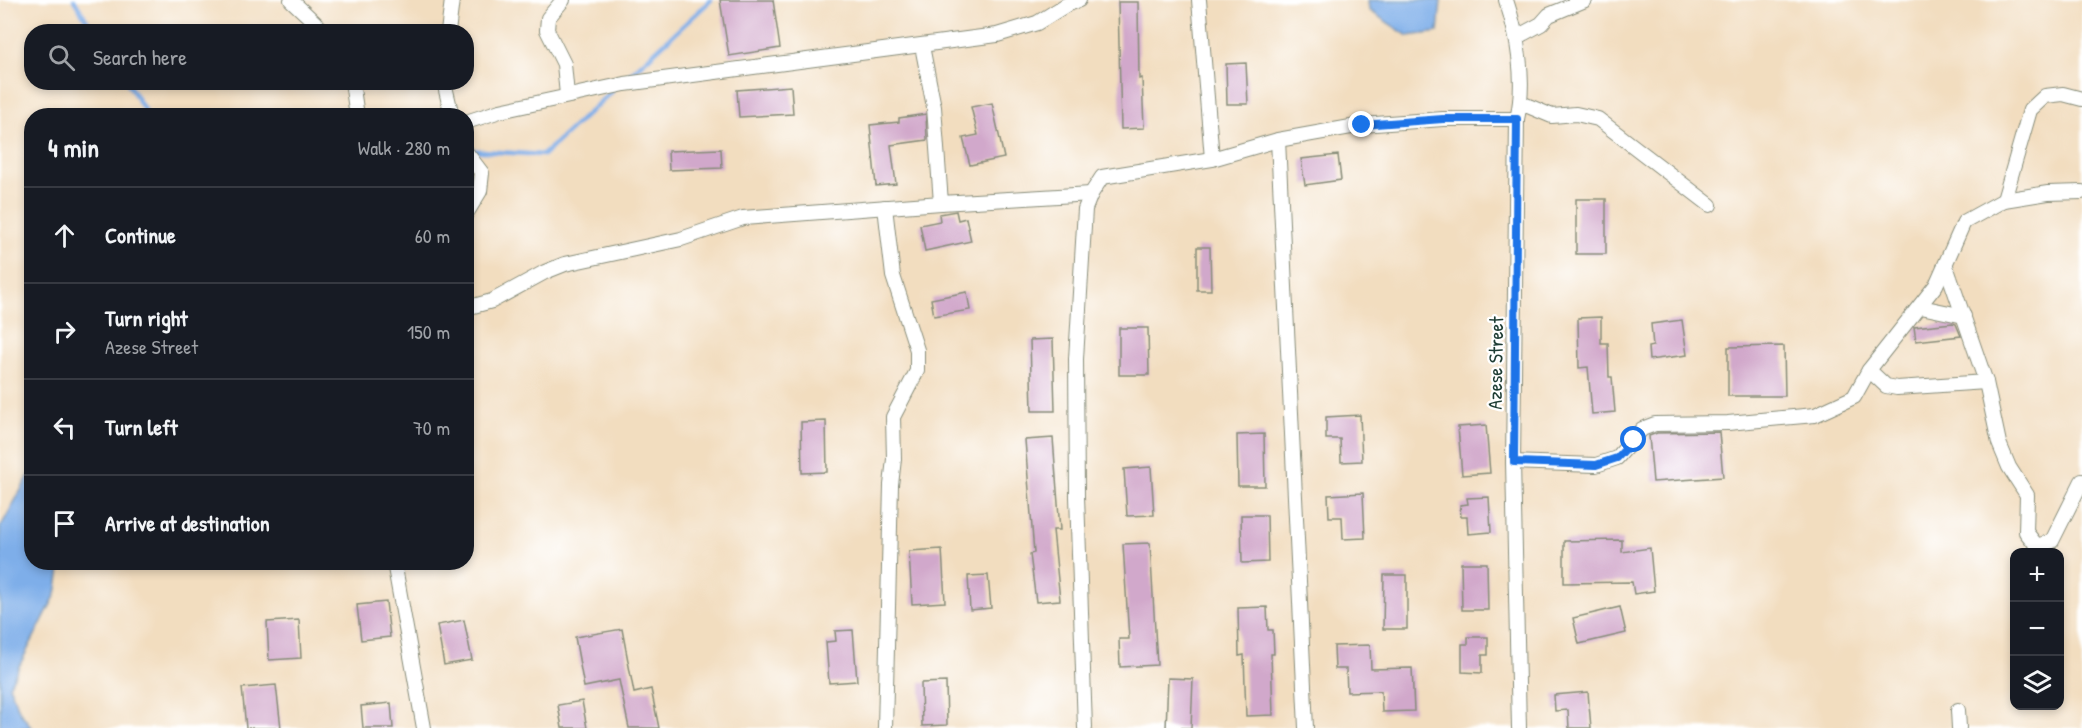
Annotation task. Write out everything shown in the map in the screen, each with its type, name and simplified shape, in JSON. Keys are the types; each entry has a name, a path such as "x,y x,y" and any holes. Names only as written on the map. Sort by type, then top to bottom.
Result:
{"street":[{"path":"291,0 316,24"},
{"path":"449,24 452,0"},
{"path":"564,0 548,18 547,30 564,64 567,95"},
{"path":"474,119 567,95 625,84 997,35 1037,23 1066,5 1079,0"},
{"path":"1199,0 1212,159"},
{"name":"Azese Street","path":"1506,0 1517,37 1521,103 1517,119 1514,462 1519,728"},
{"path":"1517,37 1541,24 1549,15 1585,0"},
{"path":"922,46 934,107 941,203"},
{"path":"353,90 356,108"},
{"path":"446,90 450,108"},
{"path":"2004,200 2030,110 2045,96 2063,94 2082,99"},
{"path":"1521,103 1552,116 1576,114 1598,119 1710,205"},
{"path":"1085,728 1077,495 1076,359 1085,209 1102,177 1212,159 1278,140 1362,125 1443,119 1517,119"},
{"path":"1278,140 1306,728"},
{"path":"474,162 482,173 480,191 474,201"},
{"path":"1514,462 1596,465 1617,458 1642,429 1655,424 1728,423 1815,415 1854,397 1869,370 1921,307 1946,266 1964,222 2004,200 2048,193 2082,192"},
{"path":"474,306 492,301 545,272 565,264 681,239 743,218 1091,194"},
{"path":"885,207 893,276 917,350 918,371 893,417 894,459 891,485 885,728"},
{"path":"1946,266 1986,382 1999,442 2009,467 2027,495 2026,532 2037,546 2052,541 2082,481"},
{"path":"1921,307 1964,316"},
{"path":"1869,370 1886,386 1897,388 1986,382"},
{"path":"395,570 424,728"},
{"path":"1958,710 1959,728"}],"water":[{"path":"1368,0 1441,0 1438,32 1408,36 1369,10"},
{"path":"24,485 24,570 60,570 56,594 9,686 20,712 32,728 0,728 0,528"}],"building":[{"path":"720,0 773,0 780,48 729,56"},
{"path":"1118,2 1138,2 1139,79 1142,78 1144,128 1121,129"},
{"path":"1246,63 1248,104 1227,104 1226,64"},
{"path":"791,86 793,114 739,117 737,90"},
{"path":"992,103 1004,158 970,165 963,138 978,135 971,107"},
{"path":"926,114 927,140 891,145 896,184 876,186 870,125 899,122 899,118"},
{"path":"721,149 722,168 669,170 668,151"},
{"path":"1338,155 1341,180 1305,185 1301,159"},
{"path":"1576,199 1606,199 1606,254 1576,254"},
{"path":"956,211 958,220 966,218 971,241 925,251 920,225 940,221 939,214"},
{"path":"1197,247 1210,247 1211,290 1197,290"},
{"path":"967,292 970,310 934,316 931,299"},
{"path":"1601,317 1601,343 1608,343 1609,377 1612,377 1615,412 1592,414 1588,367 1579,368 1578,318"},
{"path":"1682,320 1687,355 1649,360 1648,347 1653,346 1651,324"},
{"path":"1956,324 1961,336 1916,341 1914,327"},
{"path":"1119,328 1148,328 1149,375 1119,375"},
{"path":"1053,339 1055,411 1032,411 1030,340"},
{"path":"1784,346 1785,396 1728,396 1728,347"},
{"path":"1360,415 1362,461 1341,462 1340,439 1326,439 1326,417"},
{"path":"826,421 827,472 802,473 801,422"},
{"path":"1486,425 1490,473 1462,475 1458,427"},
{"path":"1719,432 1723,477 1653,482 1649,436 1657,433"},
{"path":"1264,434 1265,486 1238,486 1237,435"},
{"path":"1053,438 1060,530 1053,530 1060,600 1036,602 1030,554 1034,553 1025,440"},
{"path":"1151,467 1154,515 1127,516 1124,469"},
{"path":"1363,493 1365,538 1343,539 1342,517 1329,517 1328,495"},
{"path":"1489,497 1491,532 1468,534 1467,517 1461,517 1460,505 1468,504 1467,498"},
{"path":"1241,515 1267,515 1268,562 1242,563"},
{"path":"1622,540 1622,552 1650,548 1654,591 1634,594 1632,582 1564,583 1564,541"},
{"path":"1150,543 1157,665 1120,667 1119,639 1129,639 1123,544"},
{"path":"942,549 945,602 912,604 909,551"},
{"path":"1461,563 1487,563 1488,610 1462,610"},
{"path":"988,575 991,608 970,610 968,576"},
{"path":"1384,575 1407,575 1407,629 1383,629"},
{"path":"386,602 390,637 361,640 357,605"},
{"path":"1267,607 1268,630 1273,630 1274,654 1271,654 1273,715 1246,716 1244,655 1239,656 1238,608"},
{"path":"1620,607 1626,633 1579,644 1573,618"},
{"path":"299,620 301,658 269,660 267,622"},
{"path":"464,620 472,660 444,665 437,625"},
{"path":"622,629 634,693 651,689 659,728 629,728 619,680 584,687 575,637"},
{"path":"853,630 857,681 829,683 826,642 836,641 835,631"},
{"path":"1468,637 1488,637 1488,655 1482,655 1482,673 1462,672 1462,644 1468,644"},
{"path":"1370,645 1371,669 1412,668 1414,711 1382,712 1381,691 1347,692 1346,669 1335,669 1334,646"},
{"path":"1168,678 1193,679 1191,728 1166,728"},
{"path":"946,682 947,725 922,726 921,683"},
{"path":"276,685 281,728 246,728 242,688"},
{"path":"1588,692 1591,728 1569,728 1568,710 1555,711 1554,695"},
{"path":"582,701 587,728 562,728 558,705"},
{"path":"391,703 393,728 363,728 361,706"}],"waterway":[{"path":"74,0 89,24"},
{"path":"625,79 711,0"},
{"path":"132,90 143,108"},
{"path":"474,150 543,155 612,91"}],"route":[{"path":"1362,125 1443,119 1517,119 1514,462 1596,465 1617,458 1634,440"}]}
